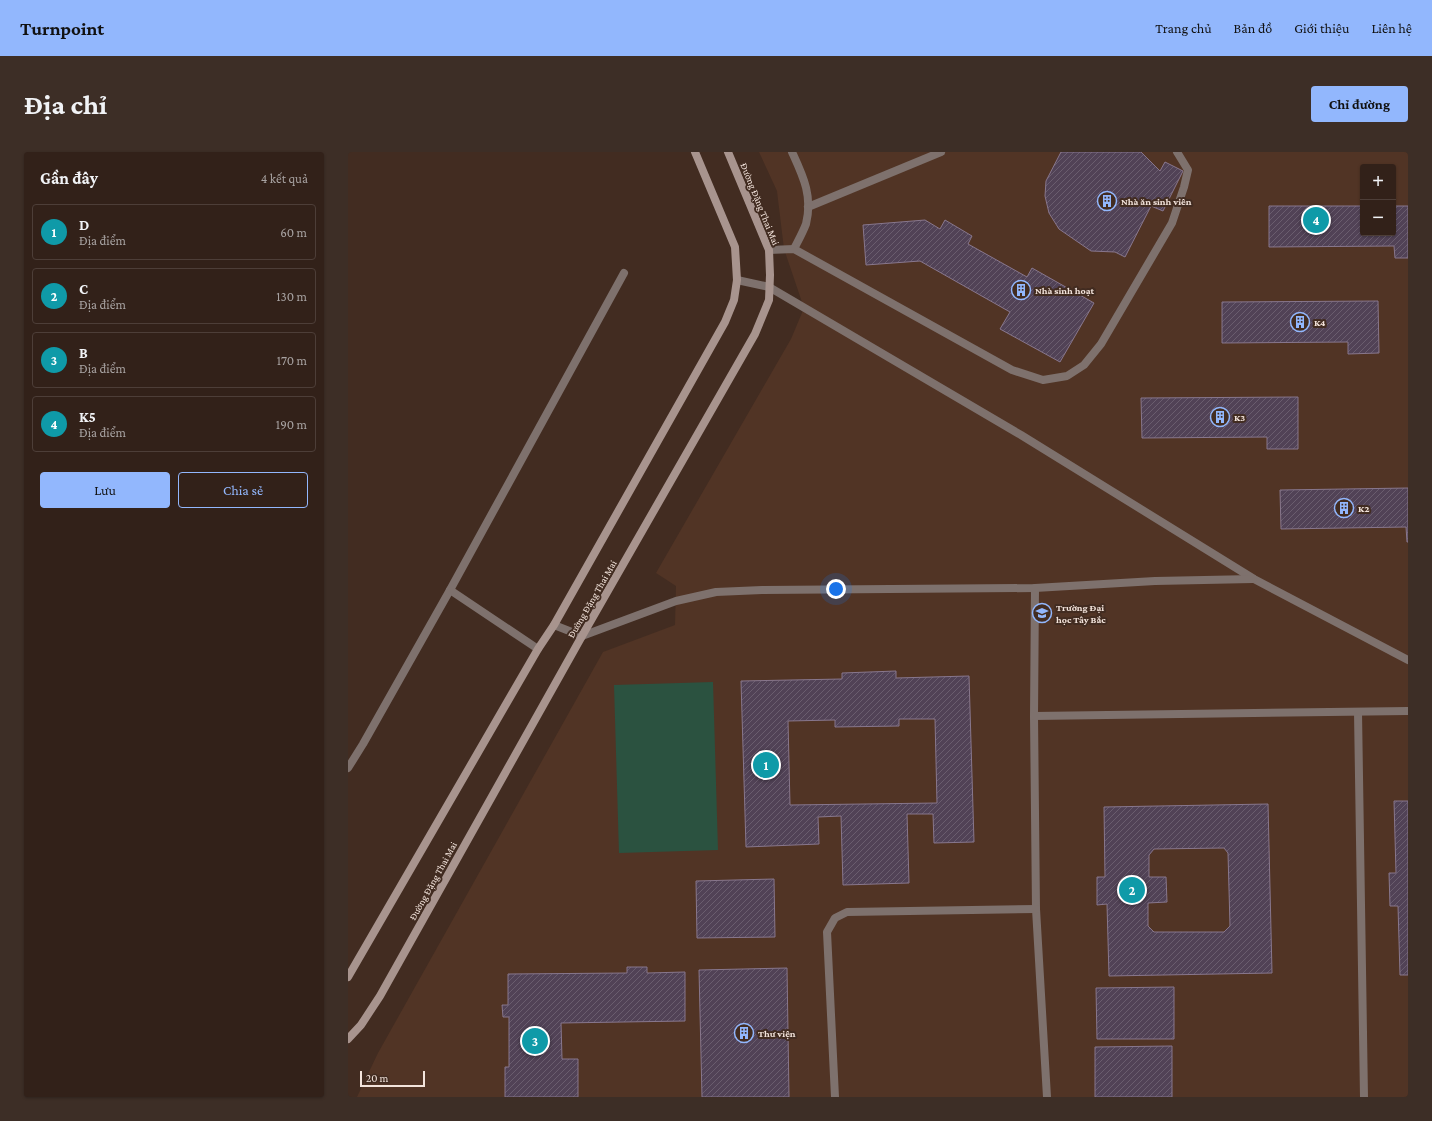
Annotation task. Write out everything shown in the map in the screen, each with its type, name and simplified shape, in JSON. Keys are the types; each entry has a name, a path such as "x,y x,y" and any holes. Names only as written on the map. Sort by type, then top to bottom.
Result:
{"street":[{"name":"Đường Đặng Thai Mai","path":"348,977 538,649 554,625 725,322 734,300 737,280 735,247 695,152"},
{"name":"Đường Đặng Thai Mai","path":"348,1039 361,1025 380,996 582,636 755,334 769,300 769,250 728,152"},
{"path":"792,152 803,177 808,194 806,224 794,249"},
{"path":"808,207 941,152"},
{"path":"769,250 794,249 1012,370 1043,380 1066,376 1084,365 1101,344 1172,223 1188,170 1177,152"},
{"path":"348,768 364,744 450,590 624,273"},
{"path":"737,280 769,287 1021,435 1254,578 1408,660"},
{"path":"554,625 582,636 676,601 716,592 762,590 1035,588 1155,581 1254,578"},
{"path":"1035,588 1034,716 1036,909 1047,1097"},
{"path":"450,590 538,649"},
{"path":"1358,712 1364,1097"},
{"path":"1034,716 1408,712"},
{"path":"835,1097 827,932 835,918 847,912 1036,909"}],"shaded area":[{"name":"Trường Đại học Tây Bắc","path":"759,152 1408,152 1408,1097 357,1097 378,1053 603,652 675,625 676,586 656,573 791,339 804,308 784,249 777,191"}],"green space":[{"path":"713,682 718,850 619,853 614,685"}],"building":[{"name":"Nhà ăn sinh viên","path":"1061,152 1141,152 1160,171 1165,162 1183,171 1163,211 1151,206 1125,257 1115,252 1091,251 1059,229 1049,213 1045,196 1046,181"},
{"path":"1269,206 1360,206 1360,236 1396,236 1396,206 1408,206 1408,258 1395,258 1394,246 1269,247"},
{"name":"Nhà sinh hoạt","path":"925,220 940,229 945,220 972,236 968,244 1027,277 1032,268 1094,303 1060,362 1000,329 1010,312 920,261 866,265 863,225"},
{"name":"K4","path":"1378,301 1379,353 1348,354 1348,342 1222,343 1222,302"},
{"name":"K3","path":"1298,397 1298,449 1267,449 1267,437 1142,438 1141,398"},
{"name":"K2","path":"1408,488 1408,542 1406,527 1281,529 1280,490"},
{"path":"896,671 896,678 969,676 974,842 934,843 933,814 907,814 909,883 843,885 841,816 818,817 819,844 746,847 741,681 842,679 842,673","holes":["899,719 935,719 937,803 790,805 788,721 835,720 835,727 899,726"]},
{"path":"1394,801 1408,801 1408,975 1400,975 1398,906 1390,906 1389,873 1396,873"},
{"path":"1268,804 1272,973 1109,976 1107,904 1097,905 1097,877 1105,877 1104,807","holes":["1224,848 1228,853 1230,926 1224,932 1154,932 1148,926 1148,903 1167,902 1166,877 1149,877 1149,855 1154,849"]},
{"path":"774,879 775,937 697,938 696,881"},
{"path":"627,967 647,967 647,973 685,972 685,1021 561,1023 562,1059 578,1059 578,1097 505,1097 505,1067 509,1067 509,1017 503,1017 502,1005 508,1005 508,974 627,973"},
{"name":"Thư viện","path":"787,968 789,1097 702,1097 699,970"},
{"path":"1174,987 1174,1039 1097,1039 1096,988"},
{"path":"1172,1046 1172,1097 1095,1097 1095,1047"}],"place":[{"name":"Nhà ăn sinh viên","path":"1107,201"},
{"name":"K5","path":"1316,220"},
{"name":"Nhà sinh hoạt","path":"1021,290"},
{"name":"K4","path":"1300,322"},
{"name":"K3","path":"1220,417"},
{"name":"K2","path":"1344,508"},
{"name":"Trường Đại học Tây Bắc","path":"1042,613"},
{"name":"D","path":"766,765"},
{"name":"C","path":"1132,890"},
{"name":"Thư viện","path":"744,1033"},
{"name":"B","path":"535,1041"}]}
